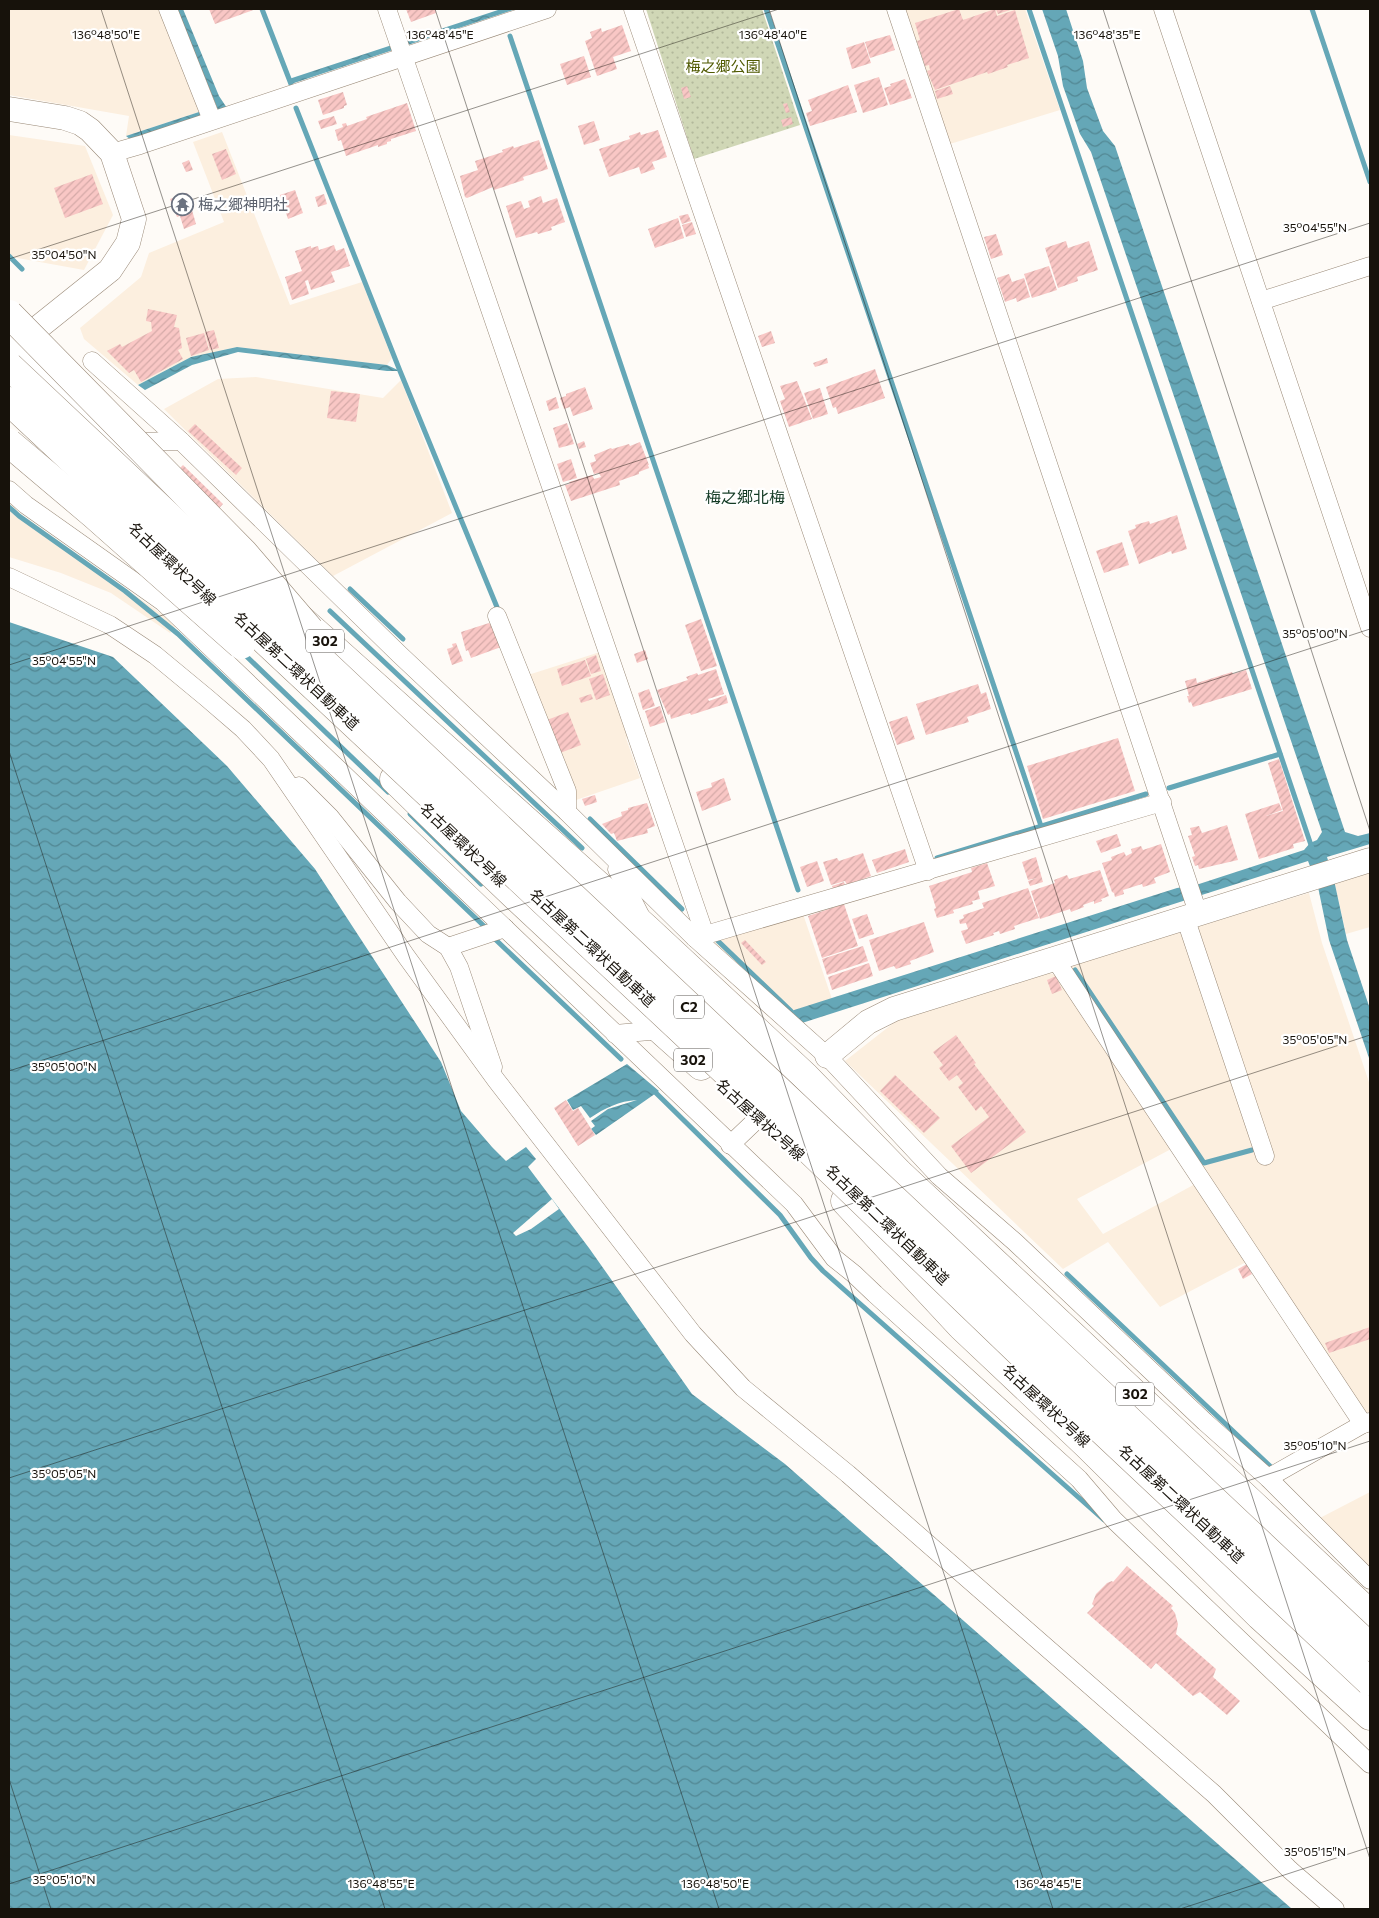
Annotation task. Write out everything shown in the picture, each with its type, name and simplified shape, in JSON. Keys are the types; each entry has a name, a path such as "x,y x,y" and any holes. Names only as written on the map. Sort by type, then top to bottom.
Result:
{"highway":[{"path":"9,314 170,480 244,553 402,738"},
{"name":"名古屋第二環状自動車道","path":"10,353 402,738 1370,1648"},
{"name":"302","path":"10,353 111,442 301,619 647,929 805,1076 899,1173 1370,1614"},
{"name":"名古屋第二環状自動車道","path":"9,401 396,766 804,1145 1043,1375 1370,1682"},
{"name":"名古屋環状2号線","path":"9,411 298,684 465,849 661,1030 819,1172 961,1326 1086,1444 1260,1616 1370,1716"},
{"path":"9,443 250,653 396,766"}],"street":[{"path":"168,9 212,120"},
{"path":"387,9 700,936"},
{"path":"112,153 212,120 401,49 547,9"},
{"path":"633,9 928,871"},
{"path":"896,9 1162,802 1187,882 1192,911 1265,1156"},
{"path":"1163,9 1370,628"},
{"path":"9,109 66,118 80,123 90,130 112,153 134,219 128,243 110,270 34,331 10,353"},
{"path":"1261,301 1370,266"},
{"path":"9,301 34,331"},
{"path":"92,360 181,441 398,654 827,1056 939,1176 1015,1242 1204,1422 1268,1478 1370,1580"},
{"path":"111,442 181,441"},
{"path":"9,490 26,505 163,602 794,1204 834,1258 854,1274 1079,1479 1114,1520 1370,1764"},
{"path":"9,577 110,625 154,656 229,716 330,817 398,902 428,934 448,947 459,967 496,1080"},
{"path":"497,616 567,791 567,812"},
{"path":"270,759 406,956 496,1080 692,1334 743,1388 848,1474 1199,1782 1290,1870 1335,1909"},
{"path":"700,936 1162,802"},
{"path":"599,843 620,872 647,929"},
{"path":"730,1144 827,1056 868,1022 894,1009 1055,959 1192,911 1370,860"},
{"path":"448,947 505,928"},
{"path":"1055,959 1367,1423 1268,1478"},
{"path":"615,1034 661,1030"},
{"path":"899,1173 939,1176"}],"shaded area":[{"path":"9,9 161,9 202,111 126,136 129,116 9,95"},
{"path":"904,9 1025,9 1060,110 950,144"},
{"path":"222,132 290,305 362,282 392,358 387,365 237,347 191,357 138,385 84,339 80,328 141,277 149,253 224,222 193,142"},
{"path":"9,135 85,146 113,215 84,270 12,257 9,253"},
{"path":"256,377 383,398 401,380 452,513 333,576 164,409 218,379"},
{"path":"9,502 22,515 177,625 170,633 111,593 61,573 9,557"},
{"path":"600,652 640,778 576,800 528,675"},
{"path":"1370,869 1370,927 1346,934 1334,880"},
{"path":"1309,893 1322,943 1370,1085 1370,1412 1365,1413 1071,970 1074,963 1178,932 1187,938 1197,935 1199,926"},
{"path":"803,914 832,999 785,1013 715,946 713,940"},
{"path":"1050,973 1058,976 1173,1148 1077,1199 1103,1234 1197,1183 1248,1261 1160,1307 1108,1242 1063,1269 845,1061 896,1021"},
{"path":"1370,1492 1370,1572 1316,1520"}],"green space":[{"name":"梅之郷公園","path":"646,9 762,9 800,125 694,159"}],"water":[{"path":"177,9 183,9 219,96 227,108 218,110"},
{"path":"501,9 516,9 291,84 289,79"},
{"path":"1042,9 1066,9 1083,61 1087,88 1103,131 1115,146 1345,832 1358,836 1370,833 1370,844 1327,857 1347,940 1370,1009 1370,1061 1329,940 1318,887 1308,861 802,1023 791,1011 1177,888 1196,885 1304,850 1310,843 1317,840 1322,832 1091,152 1080,134 1063,86 1058,56"},
{"path":"199,112 201,116 131,140 126,136"},
{"path":"237,347 387,365 400,371 387,371 238,352 192,365 145,390 138,385 191,357"},
{"path":"9,622 113,657 227,766 315,869 441,1062 461,1111 506,1161 526,1147 536,1159 528,1167 589,1248 692,1394 785,1464 1292,1909 9,1909"},
{"path":"627,1064 659,1091 596,1135 591,1129 595,1126 591,1121 608,1109 637,1100 612,1106 590,1118 581,1106 573,1110 567,1100"}],"pier":[{"path":"552,1199 559,1209 531,1229 516,1236 513,1233"}],"building":[{"path":"209,9 256,9 215,24"},
{"path":"406,9 435,9 436,13 411,22"},
{"path":"959,9 963,20 995,9 997,16 1015,10 1029,58 988,74 987,72 935,90 927,71 930,70 929,65 925,66 917,41 920,40 915,23"},
{"path":"996,9 1013,9 998,14"},
{"path":"622,25 631,51 613,57 617,69 597,76 585,41 592,38 590,32 601,28 602,32"},
{"path":"890,35 895,50 870,58 865,42"},
{"path":"864,42 871,63 852,69 846,48"},
{"path":"584,56 591,77 567,85 560,64"},
{"path":"879,77 888,105 863,113 854,85"},
{"path":"905,79 912,98 890,105 884,88"},
{"path":"848,85 857,112 810,126 806,113 812,111 808,100"},
{"path":"687,86 691,97 684,99 681,88"},
{"path":"950,86 953,94 937,99 935,91"},
{"path":"343,92 347,105 344,108 323,115 318,100"},
{"path":"407,103 416,131 391,139 387,144 378,147 378,145 346,156 341,140 338,141 335,130 343,127 342,124 346,123 347,126 367,119 366,117"},
{"path":"787,103 790,112 786,113 783,104"},
{"path":"334,116 337,124 321,129 318,121"},
{"path":"791,117 793,124 783,127 781,120"},
{"path":"594,121 600,140 584,145 578,126"},
{"path":"658,130 667,157 652,162 655,169 641,174 639,167 609,177 599,149 630,139 629,136 640,132 641,135"},
{"path":"539,140 548,169 523,177 524,180 494,190 493,187 467,198 465,197 460,176 478,170 475,161 503,152 502,150 513,146 514,148"},
{"path":"226,149 236,174 222,180 212,154"},
{"path":"189,160 193,170 186,172 182,163"},
{"path":"92,174 103,204 65,218 54,188"},
{"path":"295,190 303,213 288,219 280,195"},
{"path":"187,193 196,224 184,229 180,216 177,217 170,199"},
{"path":"324,194 327,204 318,207 315,197"},
{"path":"541,196 543,203 557,198 565,222 551,227 552,230 516,238 506,206 521,201 524,209 530,207 528,201"},
{"path":"688,214 691,221 682,224 679,216"},
{"path":"678,218 684,238 655,248 648,229"},
{"path":"692,222 696,234 686,237 682,225"},
{"path":"996,234 1003,255 991,259 984,237"},
{"path":"1066,241 1068,248 1089,241 1098,270 1077,277 1078,281 1058,288 1045,248"},
{"path":"334,245 336,251 344,248 350,266 331,272 335,282 311,290 308,280 305,281 309,294 292,300 285,277 302,271 295,251 311,246 311,248 318,246 319,250"},
{"path":"1049,266 1057,290 1032,298 1024,274"},
{"path":"1009,274 1012,282 1024,278 1030,297 1017,302 1016,298 1005,302 997,278"},
{"path":"148,309 177,315 174,327 179,328 182,348 178,350 183,359 141,382 134,370 129,373 107,351 120,344 122,347 152,331 151,322 146,321"},
{"path":"214,330 219,348 210,350 205,332"},
{"path":"771,331 775,343 762,347 758,336"},
{"path":"204,333 209,350 191,356 186,338"},
{"path":"827,358 828,363 815,367 813,363"},
{"path":"875,369 885,398 838,414 836,407 833,408 826,387"},
{"path":"797,381 812,419 789,427 780,401 785,399 780,386"},
{"path":"585,387 593,409 573,416 570,407 564,409 560,398"},
{"path":"820,388 828,414 813,419 804,393"},
{"path":"331,391 360,394 356,422 327,418"},
{"path":"556,397 559,408 549,411 546,401"},
{"path":"567,423 574,444 559,448 553,428"},
{"path":"195,424 242,468 236,475 188,431"},
{"path":"584,441 586,447 579,449 577,444"},
{"path":"640,442 649,468 639,472 639,474 619,481 620,485 571,501 565,485 592,475 594,479 601,477 599,473 594,474 590,463 596,461 594,455 611,448 629,444 630,446"},
{"path":"571,459 577,478 563,482 557,464"},
{"path":"183,465 223,504 213,515 172,476"},
{"path":"1177,515 1187,549 1172,554 1171,551 1139,564 1128,531 1136,528 1135,525 1149,521 1150,524"},
{"path":"1122,542 1129,565 1104,573 1096,551"},
{"path":"701,619 717,666 701,671 685,625"},
{"path":"489,623 492,624 501,647 471,658 468,650 466,651 461,632"},
{"path":"456,643 463,661 452,665 447,649 453,647 452,644"},
{"path":"645,650 648,659 637,663 634,654"},
{"path":"596,655 601,671 591,674 586,659"},
{"path":"585,660 591,676 562,686 557,669"},
{"path":"716,669 724,694 708,699 709,701 726,695 728,703 691,715 690,713 671,719 657,690 688,680 686,677 697,673 698,675"},
{"path":"1246,670 1252,689 1193,707 1191,702 1189,703 1185,681 1196,678 1197,683 1232,672 1233,674"},
{"path":"603,674 610,695 596,700 589,679"},
{"path":"978,684 981,694 986,692 991,709 967,717 969,722 926,735 916,704"},
{"path":"649,689 655,706 643,710 638,693"},
{"path":"591,694 593,699 581,703 579,698"},
{"path":"660,706 665,722 650,727 645,711"},
{"path":"568,712 581,745 560,753 547,720"},
{"path":"907,716 915,739 897,745 889,722"},
{"path":"1118,738 1135,791 1043,819 1027,766"},
{"path":"1279,759 1305,841 1293,844 1294,848 1259,859 1245,814 1279,803 1282,810 1266,816 1283,811 1268,763"},
{"path":"724,778 731,800 702,811 696,792 712,787 711,783"},
{"path":"595,795 597,802 585,806 582,799"},
{"path":"647,803 655,826 647,829 648,833 617,841 614,833 611,834 602,824 622,816 621,812 628,810 628,808"},
{"path":"1227,825 1238,860 1199,869 1198,865 1195,866 1192,857 1195,856 1188,836 1192,835 1190,828 1199,826 1202,833"},
{"path":"1117,834 1121,846 1101,853 1096,841"},
{"path":"1161,844 1170,872 1154,878 1156,883 1143,887 1142,884 1123,890 1124,894 1115,897 1102,863 1112,860 1111,857 1124,852 1126,856 1132,853 1131,849 1141,846 1143,850"},
{"path":"905,849 909,862 877,873 872,860"},
{"path":"863,853 871,876 847,885 845,881 831,885 823,862 837,858 839,861"},
{"path":"1036,857 1043,882 1030,886 1028,881 1037,878 1028,880 1022,862"},
{"path":"817,861 824,881 807,887 800,867"},
{"path":"987,863 995,886 978,891 980,899 972,901 973,904 953,910 954,913 937,918 929,886 972,872 971,868"},
{"path":"1100,870 1109,896 1101,899 1102,901 1094,904 1094,901 1071,912 1070,909 1040,919 1031,891 1055,883 1054,880 1067,875 1069,879"},
{"path":"844,882 846,888 834,892 832,886"},
{"path":"1028,888 1039,918 1014,926 1015,929 1000,934 999,931 993,933 994,935 966,944 961,931 968,929 966,923 960,924 959,920 964,918 963,915 984,908 982,903"},
{"path":"844,904 858,946 822,958 808,916"},
{"path":"867,914 874,934 859,939 852,919"},
{"path":"924,922 934,952 910,961 911,964 896,969 894,966 879,971 869,940"},
{"path":"745,940 766,962 762,965 741,943"},
{"path":"863,946 868,961 827,975 822,959"},
{"path":"869,963 873,976 832,990 828,977"},
{"path":"1056,976 1062,990 1052,994 1047,980"},
{"path":"956,1035 976,1063 974,1064 1026,1132 971,1173 951,1146 989,1117 981,1106 976,1111 958,1087 963,1083 957,1075 949,1081 939,1068 943,1065 933,1052"},
{"path":"895,1075 940,1118 924,1133 880,1091"},
{"path":"566,1100 573,1111 578,1108 595,1135 578,1146 554,1108"},
{"path":"1247,1264 1252,1274 1243,1279 1238,1269"},
{"path":"1370,1327 1370,1339 1329,1353 1325,1343"},
{"path":"1127,1566 1173,1606 1171,1608 1175,1613 1178,1624 1176,1634 1216,1669 1213,1677 1240,1701 1227,1715 1200,1692 1193,1696 1156,1663 1151,1669 1087,1613 1094,1606 1092,1604 1096,1594 1107,1583 1113,1582"}],"waterway":[{"path":"262,9 291,84"},
{"path":"766,9 1041,826"},
{"path":"1029,9 1312,848"},
{"path":"1312,9 1370,182"},
{"path":"510,36 798,890"},
{"path":"296,108 400,371 499,612"},
{"path":"9,256 22,269"},
{"path":"9,507 125,591 178,634 485,927"},
{"path":"350,589 403,639"},
{"path":"330,611 582,848"},
{"path":"243,653 388,792"},
{"path":"1169,788 1280,754"},
{"path":"937,858 1146,794"},
{"path":"410,814 481,884"},
{"path":"590,819 682,909"},
{"path":"496,940 621,1059"},
{"path":"718,941 791,1011"},
{"path":"1075,970 1204,1163 1252,1150"},
{"path":"653,1090 780,1215 811,1258 823,1271 1104,1520"},
{"path":"1067,1274 1270,1466"}],"place":[{"name":"梅之郷神明社","path":"182,205"}],"district":[{"name":"梅之郷北梅","path":"745,497"}]}
